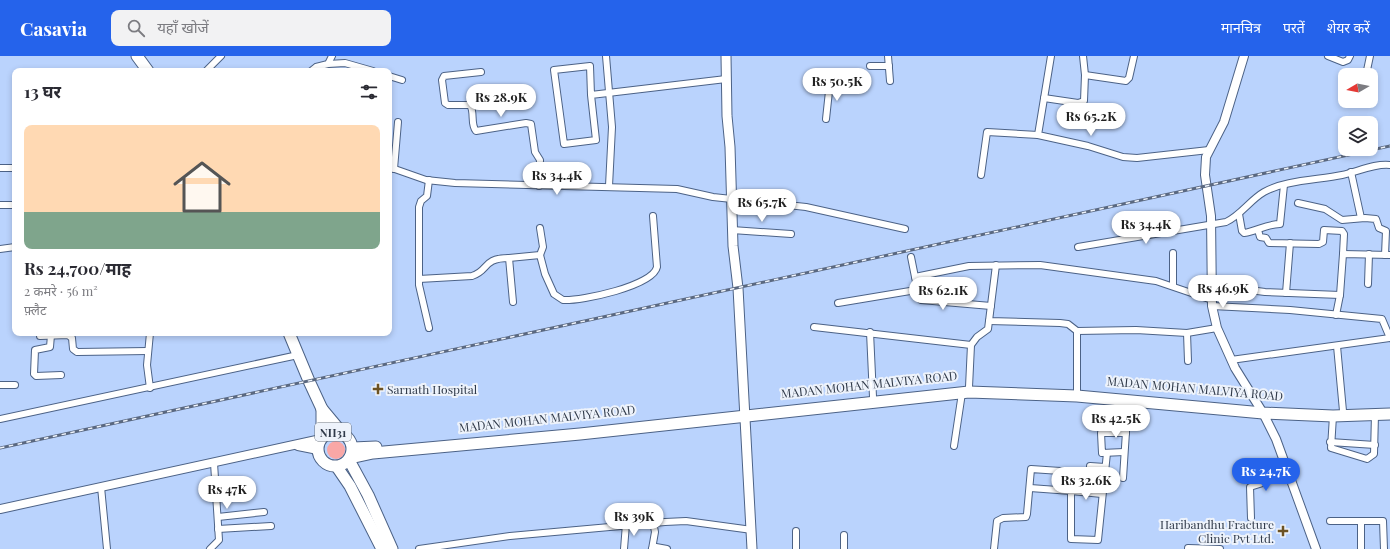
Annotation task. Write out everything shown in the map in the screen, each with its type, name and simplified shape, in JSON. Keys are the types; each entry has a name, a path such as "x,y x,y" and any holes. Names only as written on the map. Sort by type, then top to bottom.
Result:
{"highway":[{"path":"136,56 146,68"},
{"name":"NH31","path":"290,336 322,409 348,438 351,456 392,549"},
{"path":"337,467 351,456 373,453 572,435 745,412 966,390 1077,396 1262,410"},
{"name":"MADAN MOHAN MALVIYA ROAD","path":"745,412 918,391 966,390 1077,390 1262,410 1333,416 1390,409"},
{"name":"NH31","path":"322,409 319,456 325,464 337,467 350,486 382,549"},
{"name":"MADAN MOHAN MALVIYA ROAD","path":"1262,410 1343,411 1390,414"},
{"name":"NH31","path":"320,442 334,432 342,433"}],"main road":[{"path":"726,56 732,230 738,288 752,549"}],"street":[{"path":"209,68 222,56"},
{"path":"328,64 332,56"},
{"path":"606,56 612,127 609,186"},
{"path":"888,56 890,81"},
{"path":"1038,134 1051,56"},
{"path":"1044,98 1078,103 1084,101 1085,75 1083,56"},
{"path":"1085,75 1126,81 1129,78 1134,56"},
{"path":"1244,56 1224,122 1206,157 1205,175 1211,225 1212,303 1217,328 1231,360 1262,410 1276,439 1316,549"},
{"path":"1328,56 1343,62 1348,60 1350,56"},
{"path":"1367,68 1370,56"},
{"path":"315,68 328,64 345,63 362,68"},
{"path":"590,66 591,95 596,140 564,144 554,70 590,66"},
{"path":"870,66 889,66"},
{"path":"481,72 444,76 442,80 444,103 448,105 470,105 473,110 474,127 476,131 526,123 531,124 535,152 540,160 539,186"},
{"path":"392,77 402,80"},
{"path":"591,95 726,79"},
{"path":"826,119 830,82"},
{"path":"398,122 392,168 429,180 455,183 677,189 713,197 806,207 905,229"},
{"path":"981,175 987,132 1038,134 1130,157 1150,157 1209,150"},
{"path":"1078,247 1226,222 1239,214 1264,192 1284,185 1389,165"},
{"path":"0,168 12,168"},
{"path":"1351,172 1361,218"},
{"path":"428,328 421,297 419,279 419,207 421,201 427,196 429,180"},
{"path":"1239,214 1242,232 1258,230 1271,224 1281,223 1284,185"},
{"path":"1298,203 1325,209 1342,220 1361,218 1376,219 1379,228 1385,229 1387,255 1343,254"},
{"path":"0,205 12,205"},
{"path":"540,228 543,247 540,255 545,274 554,294 563,300 606,294 642,282 654,274 657,267 653,216"},
{"path":"732,230 791,234"},
{"path":"1258,230 1260,237 1266,238 1269,243 1321,244 1324,230 1342,231 1344,234 1343,254 1340,295 1336,315"},
{"path":"1286,293 1290,243"},
{"path":"0,249 12,247"},
{"path":"1172,253 1173,286"},
{"path":"1368,284 1369,254"},
{"path":"419,279 472,276 478,273 490,261 499,258 540,255"},
{"path":"911,257 918,296 921,300 991,306"},
{"path":"509,258 513,302"},
{"path":"954,446 966,390 971,345 977,337 988,329 996,265"},
{"path":"915,277 957,267 996,265 1040,265 1066,267 1156,281 1173,286 1212,303 1390,319"},
{"path":"1211,286 1286,293 1340,295"},
{"path":"838,303 917,289"},
{"path":"1231,360 1390,338 1382,319"},
{"path":"989,321 1060,323 1068,324 1077,332 1136,330 1188,333 1217,328"},
{"path":"814,327 870,332 971,345"},
{"path":"870,332 873,397"},
{"path":"1077,332 1077,390"},
{"path":"1188,333 1188,361"},
{"path":"51,336 50,347 38,348 35,350 34,374 36,376 61,375"},
{"path":"70,336 73,349 77,352 148,351"},
{"path":"150,336 147,364 150,388"},
{"path":"1337,346 1343,411"},
{"path":"0,419 298,355"},
{"path":"0,385 15,385"},
{"path":"1123,478 1128,401"},
{"path":"1333,416 1330,442 1333,449 1367,459 1373,456 1375,445 1375,412"},
{"path":"1124,452 1102,453 1101,433 1126,433"},
{"path":"0,509 295,446 320,442"},
{"path":"1330,442 1375,445"},
{"path":"1072,472 1071,539 1098,540 1107,453"},
{"path":"210,549 218,540 214,463"},
{"path":"1251,518 1250,487 1266,482 1271,470 1286,465"},
{"path":"994,549 997,521 1003,518 1026,517 1028,511 1031,469 1090,473 1090,466 1105,467"},
{"path":"101,487 107,549"},
{"path":"1030,488 1102,494"},
{"path":"218,517 264,512"},
{"path":"1361,520 1361,549"},
{"path":"1330,521 1361,520 1384,522 1384,549"},
{"path":"653,522 654,532 652,549 656,547 667,549"},
{"path":"419,549 510,536 653,522 686,522 752,530"},
{"path":"624,549 626,524"},
{"path":"218,529 271,526"},
{"path":"796,531 796,549"},
{"path":"844,534 844,549"},
{"path":"1188,548 1220,549"}],"shaded area":[{"path":"336,441 342,444 345,450 342,456 336,459 330,456 327,450 330,444"}],"railway":[{"path":"0,448 1390,146"}],"place":[{"name":"Sarnath Hospital","path":"378,389"},
{"name":"Haribandhu Fracture Clinic Pvt Ltd.","path":"1283,531"}]}
